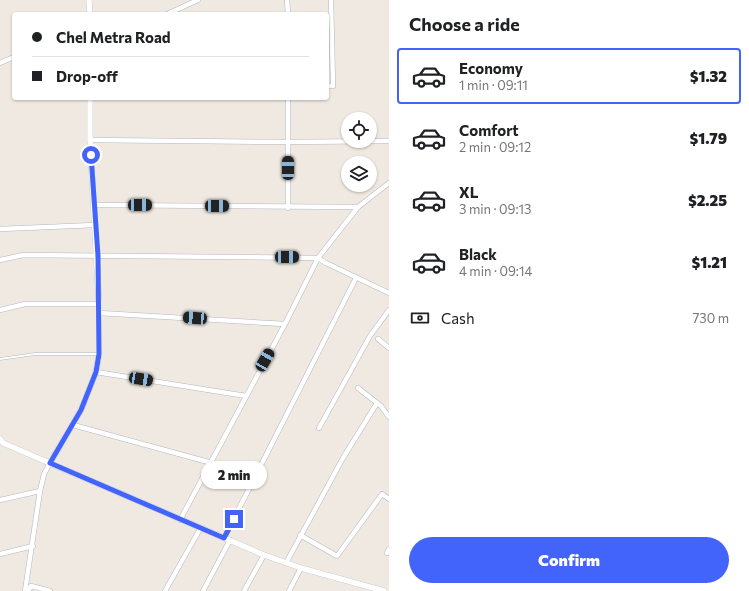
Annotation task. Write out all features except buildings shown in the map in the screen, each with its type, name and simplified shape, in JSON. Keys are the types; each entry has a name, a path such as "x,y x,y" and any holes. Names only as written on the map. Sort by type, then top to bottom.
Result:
{"street":[{"path":"89,0 90,12"},
{"path":"172,12 198,0"},
{"path":"287,0 288,12"},
{"path":"329,86 333,86 331,0"},
{"path":"0,63 12,58"},
{"path":"27,591 40,490 44,474 81,410 96,372 99,354 100,304 90,140 90,100"},
{"path":"288,100 288,208"},
{"path":"90,140 288,142 389,141"},
{"path":"180,520 212,463 318,258 358,207 389,183"},
{"path":"94,205 288,208 358,207"},
{"path":"0,229 95,225"},
{"path":"0,260 23,255 318,258 326,264 389,293"},
{"path":"224,538 356,278"},
{"path":"0,310 25,304 100,304"},
{"path":"319,428 370,336 389,310"},
{"path":"99,313 285,324"},
{"path":"378,339 389,348"},
{"path":"96,372 246,396"},
{"path":"358,388 381,406 389,417"},
{"path":"286,563 343,458 376,403"},
{"path":"73,425 212,463"},
{"path":"0,439 8,445 120,492 200,529 264,555 301,568 383,591"},
{"path":"0,447 8,445"},
{"path":"0,500 40,490"},
{"path":"300,535 337,556 382,494 389,499"},
{"path":"165,591 200,529"},
{"path":"203,591 230,540"},
{"path":"0,554 33,546"},
{"path":"244,591 264,555"},
{"path":"289,591 301,568"},
{"path":"27,591 31,586 50,591"}],"lane":[{"path":"0,359 35,354 99,354"}],"route":[{"path":"91,155 100,304 99,354 93,382 81,410 59,450 50,463 120,492 200,529 224,538 234,519"}]}
